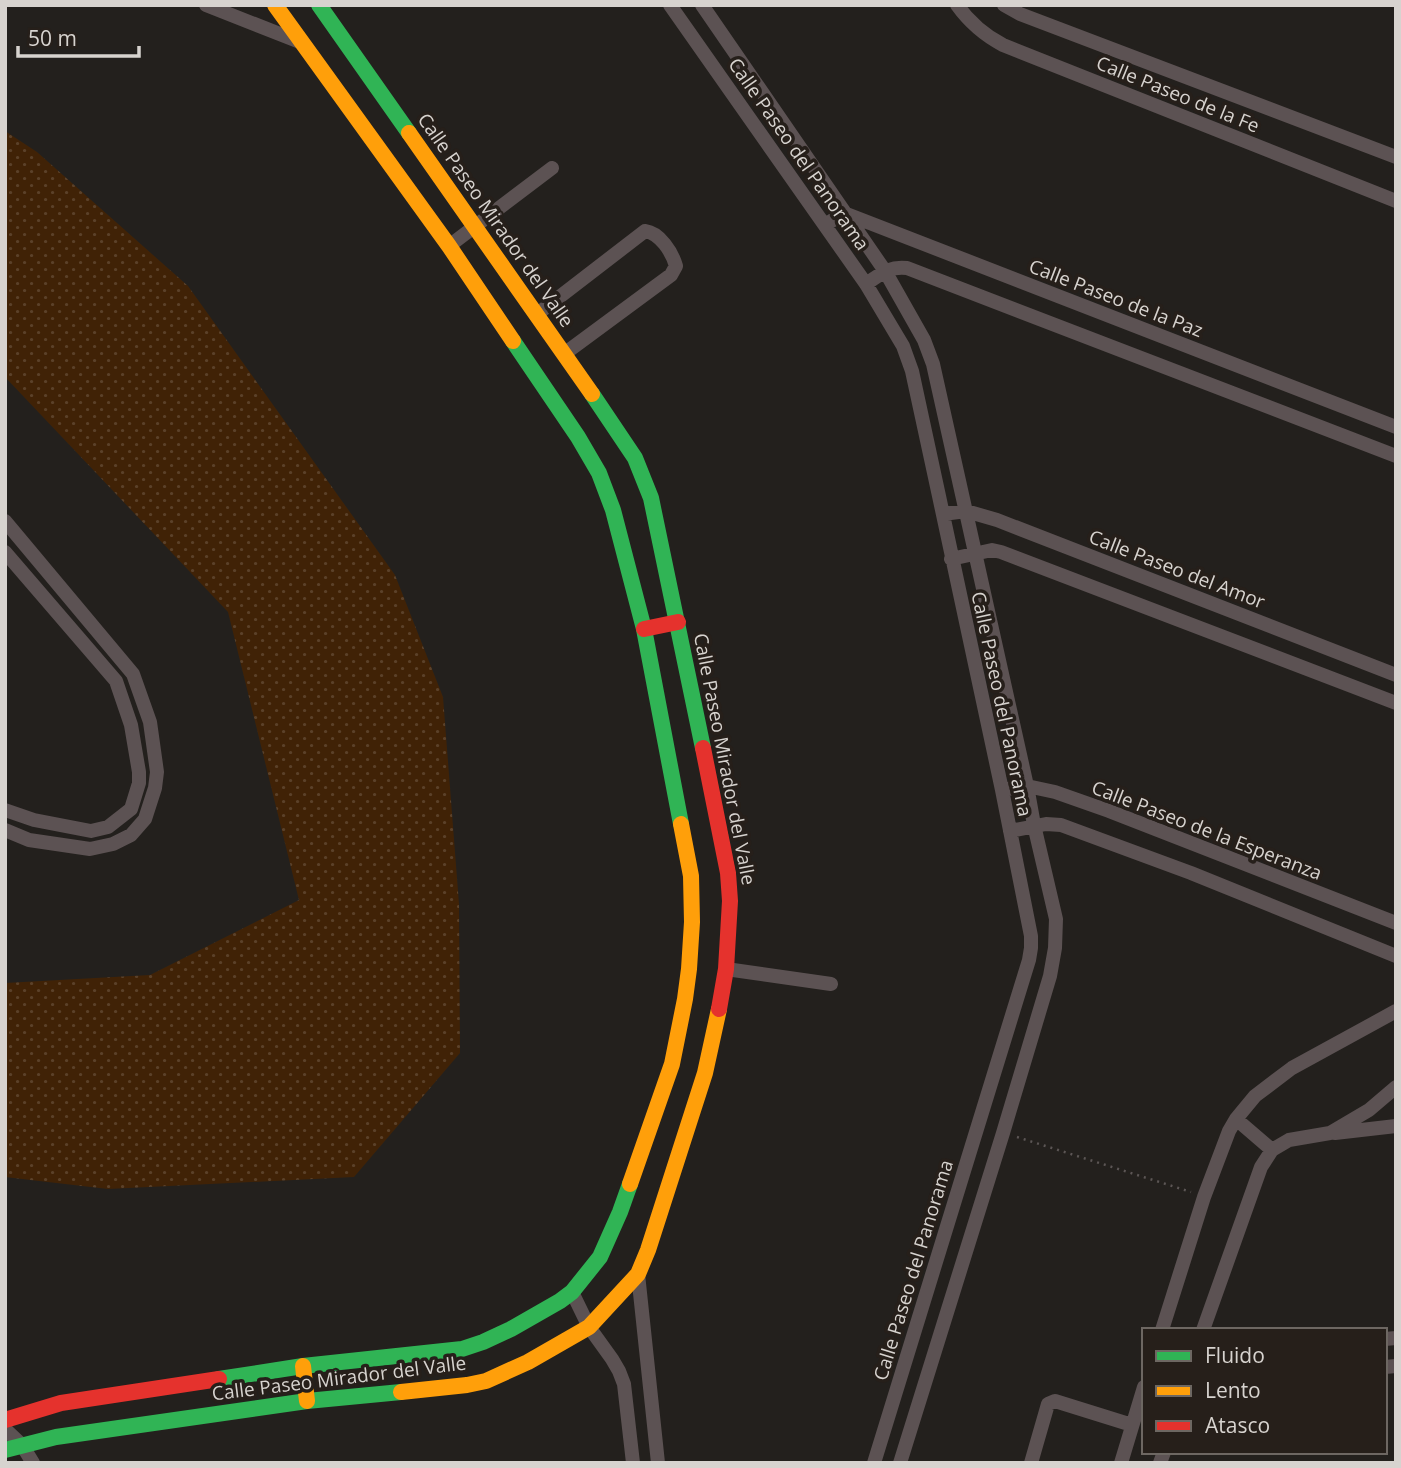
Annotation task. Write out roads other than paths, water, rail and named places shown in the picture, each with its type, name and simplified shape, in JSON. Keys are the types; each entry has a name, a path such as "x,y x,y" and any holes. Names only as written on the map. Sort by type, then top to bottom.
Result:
{"street":[{"path":"205,5 300,42"},
{"name":"Calle Paseo Mirador del Valle","path":"5,1420 61,1403 303,1366 461,1349 511,1329 560,1301 572,1292 600,1257 620,1212 672,1064 682,1020 692,922 691,876 644,629 613,510 600,473 449,246 275,5"},
{"name":"Calle Paseo Mirador del Valle","path":"5,1450 67,1436 307,1401 486,1381 528,1362 589,1327 638,1274 648,1250 705,1073 719,1011 726,969 730,901 728,873 651,498 635,458 319,5"},
{"name":"Calle Paseo del Panorama","path":"670,5 866,284 903,346 912,371 1031,936 1029,960 874,1463"},
{"name":"Calle Paseo del Panorama","path":"702,5 885,271 924,340 933,364 1056,919 1057,934 1050,976 900,1463"},
{"name":"Calle Paseo de la Fe","path":"957,5 984,35 1003,45 1396,201"},
{"name":"Calle Paseo de la Fe","path":"1004,5 1020,14 1396,157"},
{"path":"449,246 552,168"},
{"path":"825,225 844,213"},
{"name":"Calle Paseo de la Paz","path":"844,213 1396,427"},
{"path":"536,314 645,231 658,236 674,259 676,266 671,275 564,354"},
{"path":"866,284 895,267 907,268 1396,456"},
{"name":"Calle Paseo del Amor","path":"943,514 966,511 997,520 1396,675"},
{"path":"5,521 133,674 150,722 157,772 145,819 131,835 113,844 90,849 29,840 5,830"},
{"path":"951,559 992,550 1001,552 1396,703"},
{"path":"5,552 116,681 131,725 139,772 139,783 131,809 108,827 91,831 34,820 5,810"},
{"path":"644,629 678,622"},
{"path":"139,772 157,772"},
{"name":"Calle Paseo de la Esperanza","path":"1002,790 1027,786 1055,792 1396,923"},
{"path":"1010,831 1034,825 1061,824 1396,956"},
{"path":"726,969 831,984"},
{"path":"1164,1328 1204,1197 1236,1119 1255,1096 1292,1068 1396,1011"},
{"path":"1330,1133 1369,1110 1396,1087"},
{"path":"1236,1119 1272,1150"},
{"path":"1204,1328 1261,1167 1272,1150 1289,1140 1396,1126"},
{"path":"638,1274 658,1463"},
{"path":"572,1292 589,1327 612,1359 624,1384 632,1463"},
{"path":"303,1366 307,1401"},
{"path":"1121,1463 1142,1393"},
{"path":"1031,1463 1048,1404 1051,1402 1132,1425"},
{"path":"5,1429 22,1445 33,1463"}]}
